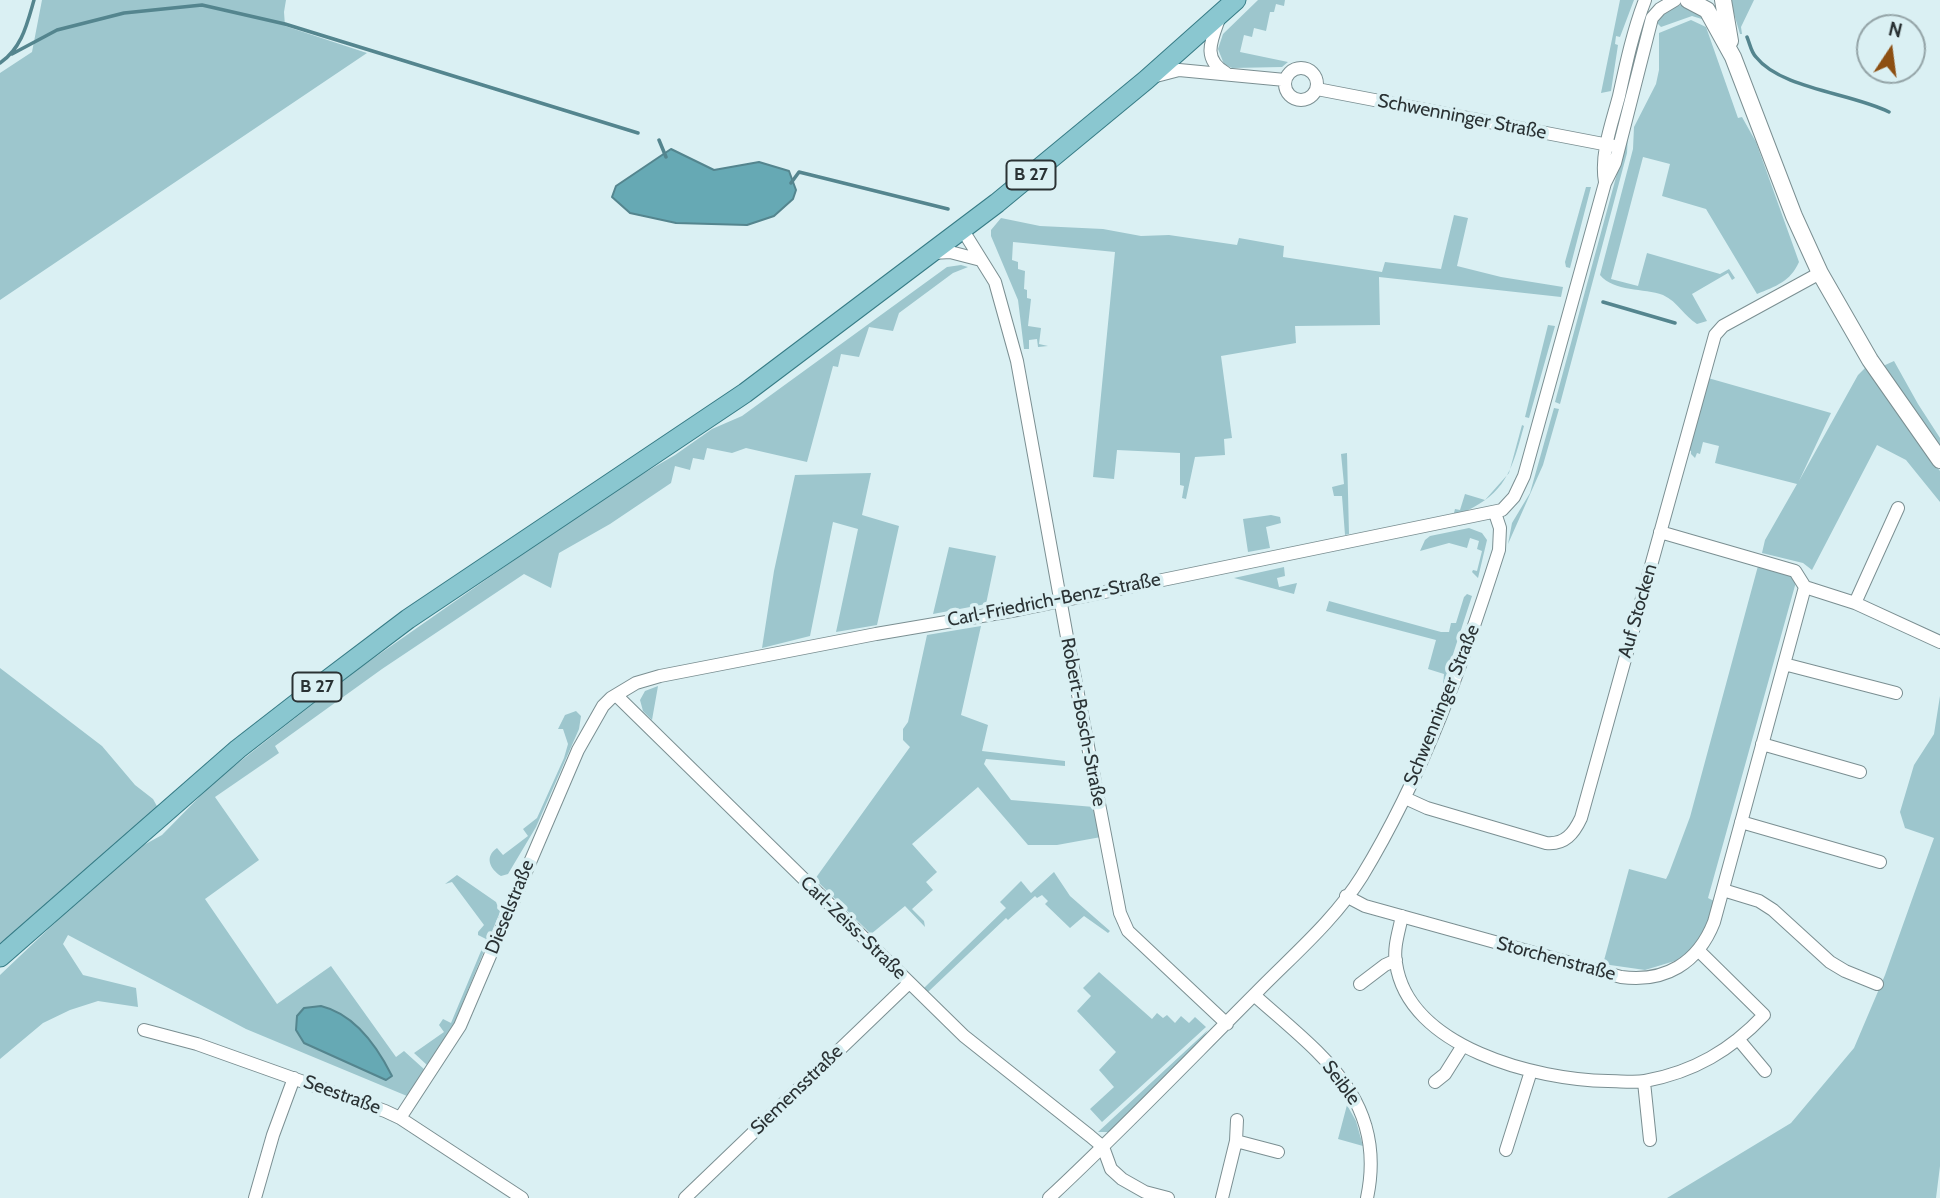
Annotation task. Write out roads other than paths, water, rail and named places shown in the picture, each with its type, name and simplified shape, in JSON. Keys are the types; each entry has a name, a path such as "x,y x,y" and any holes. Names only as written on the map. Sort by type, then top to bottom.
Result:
{"main road":[{"name":"B 27","path":"0,957 238,750 314,690 408,619 745,393 962,229 1146,80 1236,0"}],"street":[{"path":"1613,146 1636,28 1645,0"},
{"path":"1636,28 1653,0"},
{"path":"1495,513 1502,510 1514,497 1524,476 1605,183 1603,170 1613,146 1652,18 1660,9 1675,0"},
{"path":"1693,2 1718,0"},
{"path":"1723,0 1733,57"},
{"path":"1693,2 1711,16 1733,57 1794,216 1821,273 1870,360 1940,460"},
{"path":"1220,15 1210,47 1211,57 1214,65 1229,75"},
{"path":"1146,80 1173,71 1285,80 1291,71 1304,68 1314,74 1317,89"},
{"name":"Schwenninger Straße","path":"1285,80 1288,94 1296,100 1311,97 1317,89 1613,146"},
{"name":"Robert-Bosch-Straße","path":"962,229 995,282 1017,361 1120,913 1128,931 1227,1024"},
{"path":"932,253 950,252 981,260"},
{"name":"Auf Stocken","path":"1405,798 1427,808 1546,843 1554,844 1570,836 1581,818 1715,335 1723,326 1821,273"},
{"path":"1855,603 1898,508"},
{"name":"Schwenninger Straße","path":"1049,1198 1321,928 1360,878 1405,798 1452,691 1499,550 1500,528 1495,513"},
{"name":"Carl-Friedrich-Benz-Straße","path":"615,695 636,683 660,676 1062,601 1495,513"},
{"path":"1660,533 1795,571 1805,587 1855,603 1940,641"},
{"name":"Storchenstraße","path":"1346,896 1365,906 1607,974 1635,979 1673,970 1699,951 1714,922 1805,587"},
{"path":"1784,664 1896,693"},
{"name":"Carl-Zeiss-Straße","path":"615,695 964,1035 1103,1147"},
{"name":"Dieselstraße","path":"400,1118 460,1026 578,750 603,706 615,695"},
{"path":"1762,744 1860,772"},
{"path":"1741,822 1880,862"},
{"path":"1723,890 1759,901 1773,910 1830,962 1877,984"},
{"path":"1402,916 1395,960 1404,988 1419,1011 1437,1029 1462,1046 1531,1071 1582,1080 1644,1082 1685,1069 1718,1055 1739,1040 1764,1015 1699,951"},
{"path":"1360,984 1395,960"},
{"name":"Siemensstraße","path":"685,1198 909,983"},
{"name":"Seible","path":"1254,995 1331,1066 1350,1088 1359,1105 1371,1142 1371,1175 1367,1198"},
{"name":"Seestraße","path":"144,1030 197,1044 400,1118 522,1198"},
{"path":"1739,1040 1765,1071"},
{"path":"1435,1082 1445,1074 1462,1046"},
{"path":"1506,1150 1531,1071"},
{"path":"255,1198 273,1135 294,1078"},
{"path":"1644,1082 1650,1140"},
{"path":"1222,1198 1236,1141 1237,1120"},
{"path":"1236,1141 1278,1152"},
{"path":"1103,1147 1111,1169 1122,1179 1145,1192 1168,1198"}],"waterway":[{"path":"0,63 19,43 34,0"},
{"path":"12,54 57,30 124,13 202,5 285,24 638,133"},
{"path":"1747,37 1756,57 1767,68 1782,76 1889,112"},
{"path":"659,140 666,157"},
{"path":"791,183 799,172 948,209"},
{"path":"1603,302 1675,323"}]}
